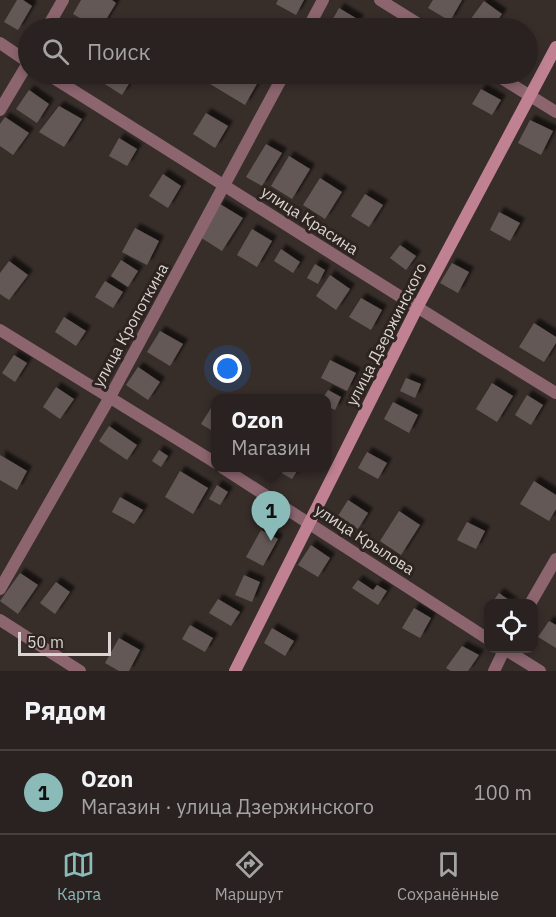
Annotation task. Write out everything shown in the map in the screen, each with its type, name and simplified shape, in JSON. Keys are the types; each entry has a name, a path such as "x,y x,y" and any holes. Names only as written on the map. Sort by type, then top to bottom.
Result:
{"street":[{"path":"53,18 63,0"},
{"path":"313,18 323,0"},
{"path":"380,0 409,18"},
{"path":"0,43 18,55"},
{"name":"улица Дзержинского","path":"538,79 556,46"},
{"path":"0,110 18,79"},
{"name":"улица Красина","path":"63,84 417,308 556,393"},
{"name":"улица Кропоткина","path":"0,589 110,397 279,84"},
{"path":"511,84 556,112"},
{"name":"улица Дзержинского","path":"235,671 417,308 535,84"},
{"path":"0,330 211,460"},
{"name":"улица Крылова","path":"229,472 484,636"},
{"path":"532,599 556,559"},
{"path":"0,620 80,671"},
{"path":"494,671 502,653"},
{"path":"511,653 540,671"}],"building":[{"path":"17,0 23,0 32,6 25,18 18,18 18,30 4,22"},
{"path":"81,0 112,0 116,3 107,18 80,18 73,14"},
{"path":"278,0 304,0 296,15 276,4"},
{"path":"433,0 462,0 452,18 445,18 428,8"},
{"path":"484,1 502,14 499,18 471,18"},
{"path":"339,8 356,18 333,18"},
{"path":"105,84 129,84 122,95"},
{"path":"210,84 257,84 245,105"},
{"path":"481,89 501,100 492,115 472,104"},
{"path":"29,90 49,104 37,123 16,109"},
{"path":"59,106 82,119 64,147 39,132"},
{"path":"206,113 228,126 215,148 193,134"},
{"path":"5,117 29,133 13,155 0,146 0,124"},
{"path":"530,120 553,131 541,155 518,143"},
{"path":"119,138 137,149 127,166 109,156"},
{"path":"266,144 282,153 262,186 246,177"},
{"path":"289,156 310,169 292,199 271,186"},
{"path":"163,174 181,186 168,208 149,196"},
{"path":"320,178 342,192 325,219 303,205"},
{"path":"365,194 383,205 369,227 351,216"},
{"path":"220,204 243,218 222,251 200,237"},
{"path":"499,212 520,223 510,241 490,230"},
{"path":"135,228 159,241 147,265 122,252"},
{"path":"252,229 272,241 257,267 237,255"},
{"path":"400,245 416,256 406,270 390,258"},
{"path":"281,249 300,262 293,273 274,261"},
{"path":"121,260 138,271 128,287 111,276"},
{"path":"9,261 28,275 9,300 0,294 0,273"},
{"path":"452,263 469,272 458,293 440,283"},
{"path":"315,264 325,270 318,284 307,278"},
{"path":"330,275 350,289 336,310 316,296"},
{"path":"105,281 123,292 113,308 95,297"},
{"path":"361,298 382,310 371,330 349,317"},
{"path":"64,317 86,331 76,346 55,332"},
{"path":"534,323 556,337 556,343 544,362 519,347"},
{"path":"160,331 183,344 170,366 147,352"},
{"path":"14,355 27,363 15,382 2,373"},
{"path":"330,360 356,373 347,391 321,378"},
{"path":"138,367 160,382 148,400 126,385"},
{"path":"406,378 421,384 415,398 400,391"},
{"path":"492,383 513,396 497,422 476,409"},
{"path":"56,387 74,399 60,419 43,407"},
{"path":"328,390 341,397 335,410 331,408 331,394 326,394"},
{"path":"527,395 543,405 531,425 515,415"},
{"path":"393,402 418,415 409,433 384,419"},
{"path":"211,408 211,430 201,424"},
{"path":"109,426 137,445 127,460 99,441"},
{"path":"159,450 168,456 161,467 152,461"},
{"path":"367,452 387,463 378,479 358,468"},
{"path":"0,455 27,471 17,490 0,480"},
{"path":"180,471 208,488 193,514 165,497"},
{"path":"280,472 296,472 292,479"},
{"path":"534,481 556,495 556,509 549,521 520,504"},
{"path":"217,485 228,492 220,505 209,499"},
{"path":"120,497 143,510 134,524 112,512"},
{"path":"348,500 368,513 358,529 338,516"},
{"path":"399,511 420,525 401,555 380,541"},
{"path":"467,522 485,531 476,549 457,540"},
{"path":"261,530 278,539 263,566 246,557"},
{"path":"311,545 330,558 318,577 298,565"},
{"path":"20,573 38,585 18,614 0,601"},
{"path":"244,575 260,582 252,602 235,595"},
{"path":"358,580 373,590 377,585 387,591 378,605 352,588"},
{"path":"56,582 70,592 55,614 40,603"},
{"path":"499,593 507,599 495,599"},
{"path":"218,599 240,612 231,626 209,613"},
{"path":"414,608 431,618 420,638 402,628"},
{"path":"549,621 556,625 556,648 538,637"},
{"path":"190,625 213,638 205,652 182,639"},
{"path":"272,628 294,641 285,656 264,643"},
{"path":"119,638 140,650 129,671 119,671 105,663"},
{"path":"462,646 479,655 468,671 451,671 446,668"}],"place":[{"name":"Ozon","path":"271,541"}]}
